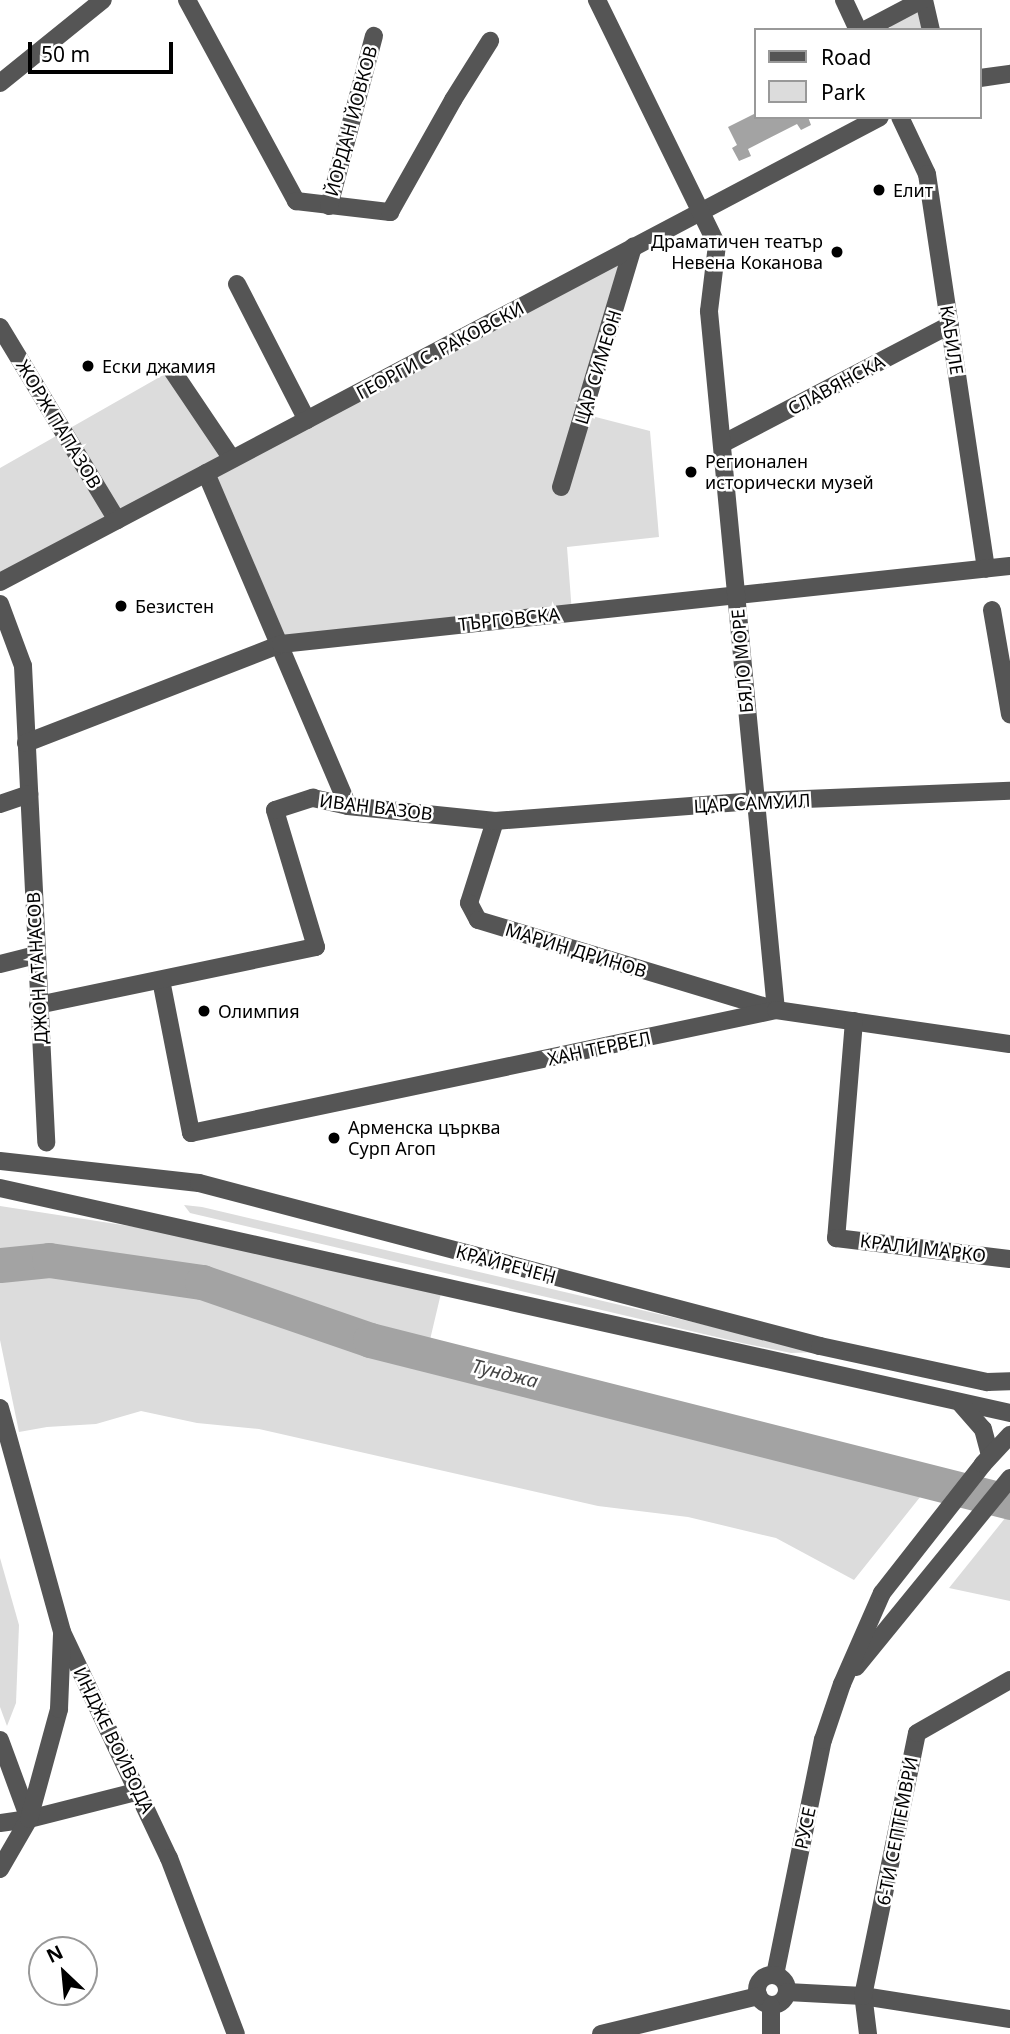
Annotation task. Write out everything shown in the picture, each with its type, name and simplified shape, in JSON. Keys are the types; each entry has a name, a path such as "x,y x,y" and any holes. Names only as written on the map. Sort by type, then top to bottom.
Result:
{"street":[{"path":"0,83 103,0"},
{"path":"187,0 296,201 329,206 390,212 490,41"},
{"name":"БЯЛО МОРЕ","path":"597,0 717,245 709,312 775,1010"},
{"path":"844,0 857,28"},
{"path":"869,28 923,0 930,28"},
{"name":"ЙОРДАН ЙОВКОВ","path":"329,206 373,36"},
{"path":"982,78 1010,74"},
{"name":"ГЕОРГИ С. РАКОВСКИ","path":"0,582 876,119"},
{"name":"КАБИЛЕ","path":"901,119 927,174 986,569"},
{"name":"ЦАР СИМЕОН","path":"561,486 633,247"},
{"path":"237,284 307,420"},
{"name":"СЛАВЯНСКА","path":"722,444 950,325"},
{"name":"ЖОРЖ ПАПАЗОВ","path":"0,327 117,520"},
{"path":"172,370 232,460"},
{"path":"206,473 348,806"},
{"name":"ТЪРГОВСКА","path":"26,743 281,644 1010,566"},
{"name":"ДЖОН АТАНАСОВ","path":"0,604 23,666 46,1142"},
{"path":"992,610 1010,714"},
{"name":"ЦАР САМУИЛ","path":"495,821 756,801 1010,791"},
{"path":"0,804 29,794"},
{"name":"ИВАН ВАЗОВ","path":"160,979 316,947 275,810 313,798 348,806 495,821"},
{"name":"МАРИН ДРИНОВ","path":"495,821 469,903 478,920 775,1010"},
{"path":"0,964 36,955"},
{"path":"38,1005 160,979"},
{"name":"ХАН ТЕРВЕЛ","path":"160,979 191,1133 775,1010 1010,1044"},
{"name":"КРАЛИ МАРКО","path":"854,1021 836,1238 1010,1259"},
{"name":"КРАЙРЕЧЕН","path":"0,1161 199,1183 820,1346 987,1382 1010,1381"},
{"name":"КРАЙРЕЧЕН","path":"0,1188 1010,1413"},
{"path":"961,1404 983,1429 989,1456"},
{"name":"ИНДЖЕ ВОЙВОДА","path":"0,1408 62,1632 169,1858 236,2034"},
{"path":"989,1456 1010,1435"},
{"name":"РУСЕ","path":"775,1975 823,1740 842,1684 882,1593 989,1456"},
{"path":"842,1684 1010,1478"},
{"path":"0,1869 29,1819 59,1709 62,1632"},
{"name":"6-ТИ СЕПТЕМВРИ","path":"868,2034 863,1996 917,1733 1010,1680"},
{"path":"0,1740 29,1819"},
{"path":"0,1823 29,1819 136,1792"},
{"path":"771,2034 761,1980 775,1975 786,1984 788,1992"},
{"path":"788,1992 863,1996 1010,2019"},
{"path":"601,2034 765,2001 779,2004 788,1992"}],"green space":[{"path":"922,0 930,28 890,28 888,18"},
{"path":"633,247 584,414 650,431 659,537 567,547 572,613 281,644 206,473 0,582 0,468 172,370 231,459"},
{"path":"184,1205 202,1207 820,1352 791,1353 742,1343 190,1213"},
{"path":"0,1206 213,1239 442,1289 429,1344 940,1472 854,1580 776,1538 688,1517 598,1506 259,1429 197,1423 141,1411 96,1424 19,1432 0,1340"},
{"path":"1010,1512 1010,1601 949,1588"},
{"path":"0,1558 19,1625 16,1703 7,1726 0,1707"}],"shaded area":[{"path":"754,114 754,119 809,119 811,125 801,130 797,124 748,149 751,156 739,161 732,148 737,145 728,127"}],"waterway":[{"name":"Тунджа","path":"0,1265 49,1260 202,1282 370,1340 1010,1502"}],"place":[{"name":"Елит","path":"879,190"},
{"name":"Драматичен театър Невена Коканова","path":"837,252"},
{"name":"Ески джамия","path":"88,366"},
{"name":"Регионален исторически музей","path":"691,472"},
{"name":"Безистен","path":"121,606"},
{"name":"Олимпия","path":"204,1011"},
{"name":"Арменска църква Сурп Агоп","path":"334,1138"}]}
